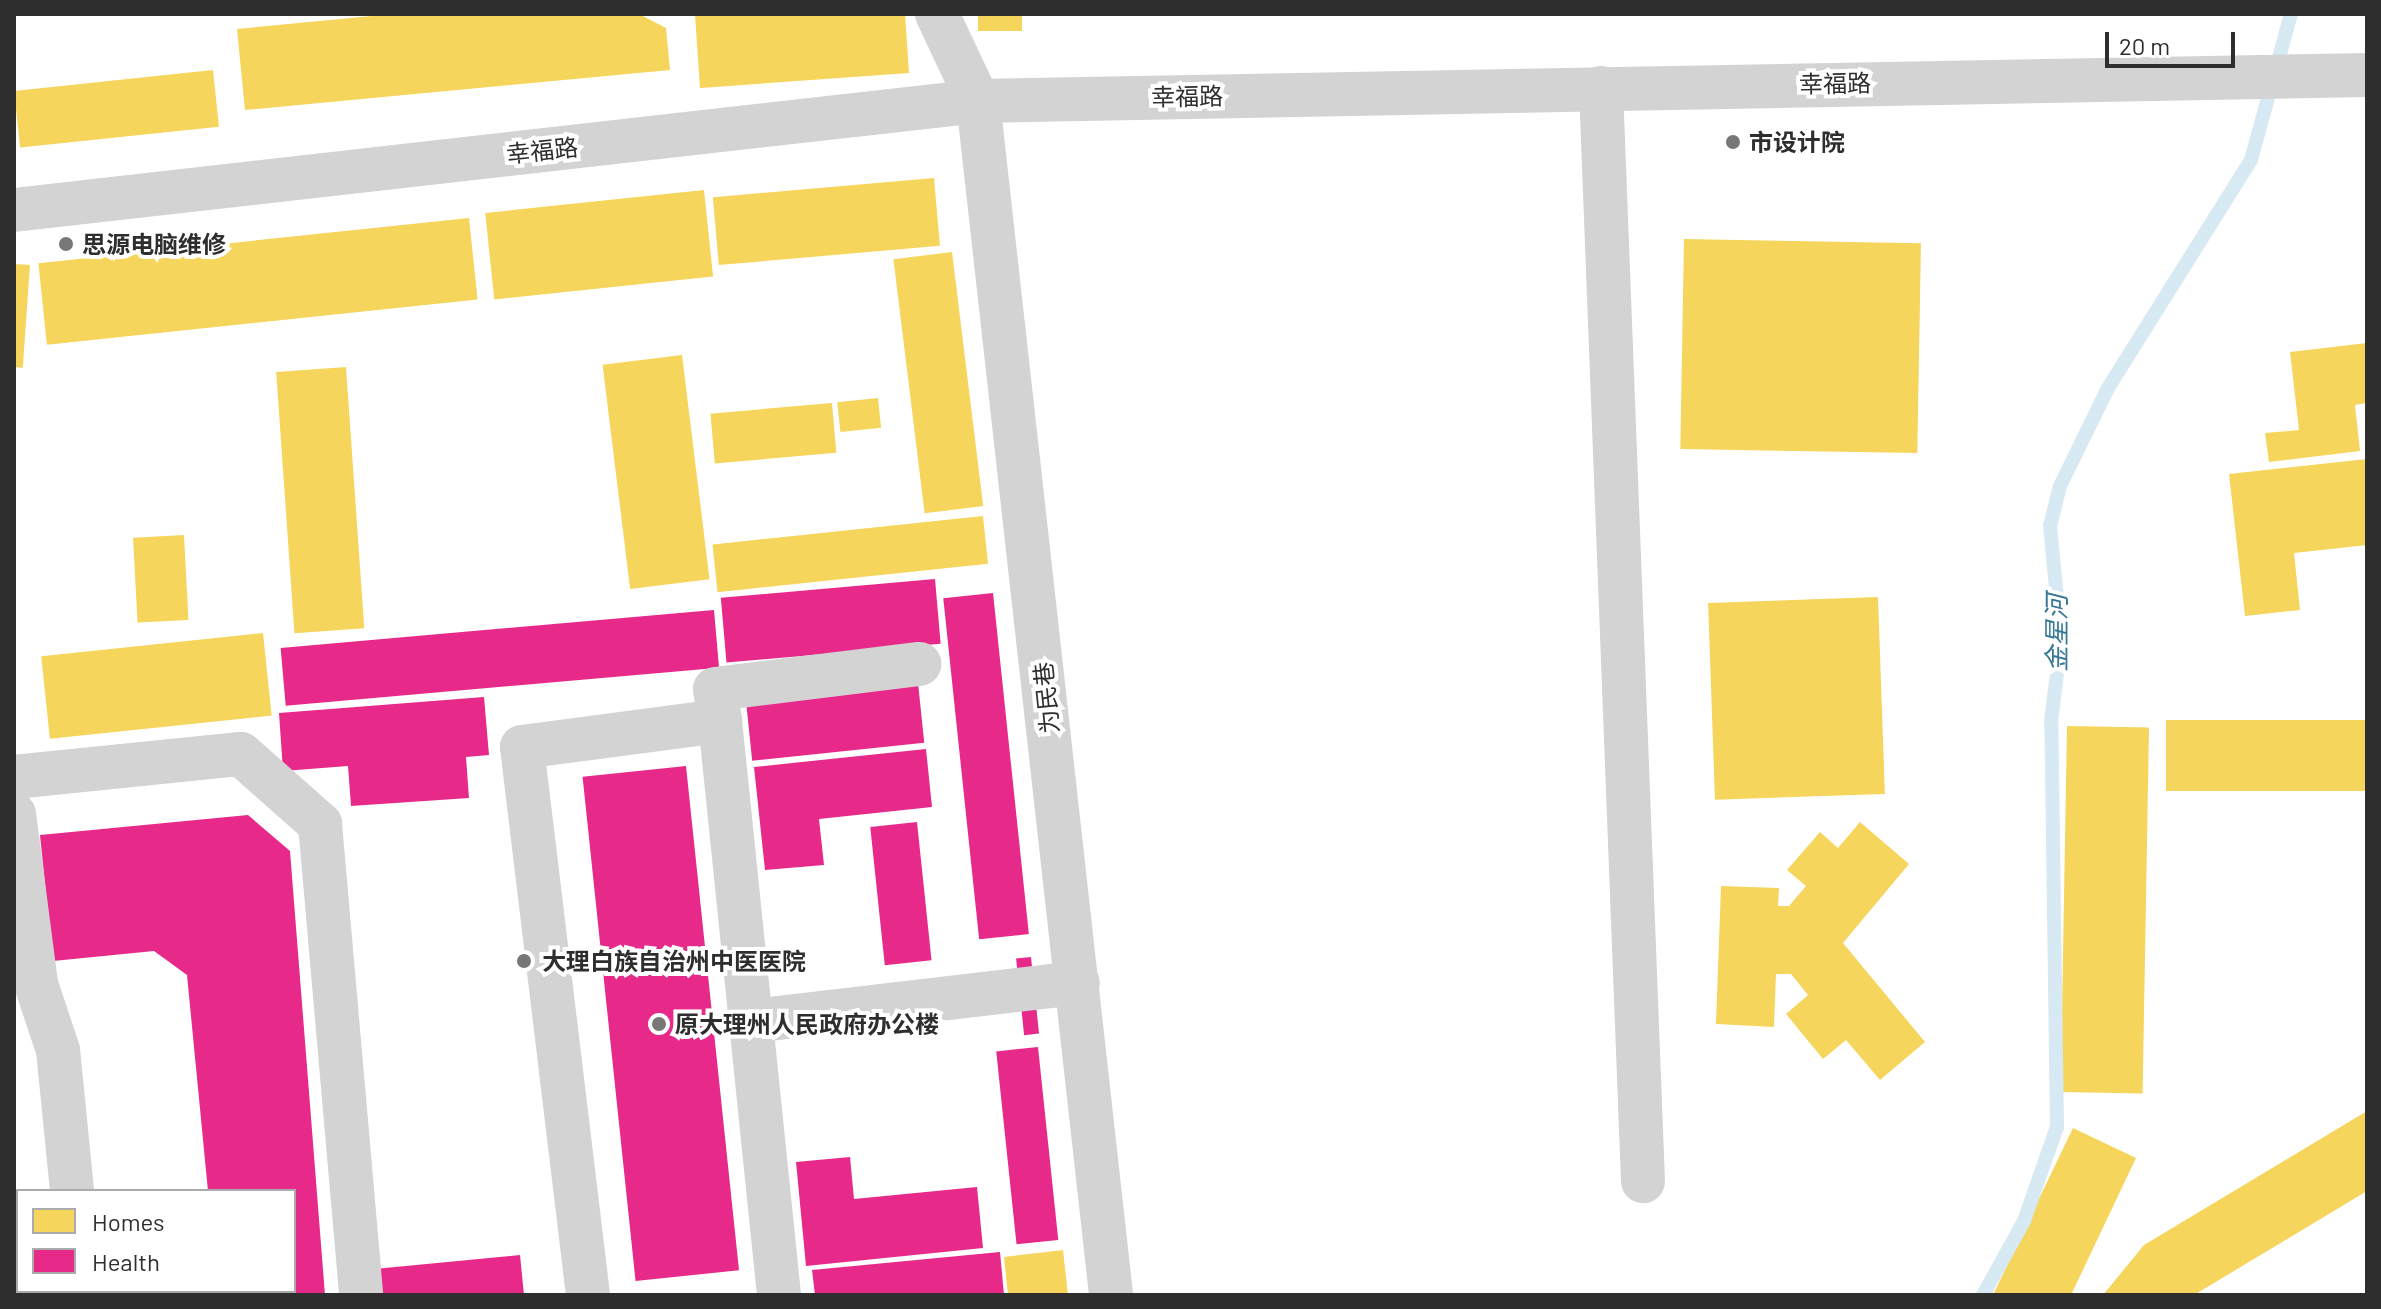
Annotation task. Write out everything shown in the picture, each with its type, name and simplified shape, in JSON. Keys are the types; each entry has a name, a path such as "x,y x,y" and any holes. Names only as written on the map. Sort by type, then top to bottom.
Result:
{"street":[{"name":"为民巷","path":"937,14 978,101 1111,1295"},
{"name":"幸福路","path":"14,210 978,101 2367,75"},
{"path":"1601,88 1643,1181"},
{"path":"779,1295 753,1021 715,689 919,664"},
{"path":"588,1295 522,747 720,721"},
{"path":"14,777 241,754 320,824 361,1295"},
{"path":"14,814 36,984 58,1050 72,1189"},
{"path":"753,1021 1078,983"}],"building: Homes":[{"path":"393,14 639,14 666,28 670,70 245,110 237,29"},
{"path":"695,14 905,14 909,73 700,88"},
{"path":"978,14 1022,14 1022,31 978,31"},
{"path":"213,70 219,127 20,148 14,91"},
{"path":"934,178 940,246 719,265 713,197"},
{"path":"704,190 713,277 494,300 485,213"},
{"path":"469,218 478,300 47,345 38,263"},
{"path":"1684,239 1921,243 1917,453 1680,449"},
{"path":"952,252 983,506 925,513 893,259"},
{"path":"14,264 30,265 23,368 14,367"},
{"path":"2367,343 2367,403 2355,405 2360,451 2269,462 2265,433 2299,430 2290,352"},
{"path":"682,355 710,579 630,589 603,365"},
{"path":"346,367 364,628 294,633 276,372"},
{"path":"878,398 881,428 840,432 837,402"},
{"path":"832,403 836,453 715,463 710,414"},
{"path":"2367,459 2367,545 2294,553 2300,610 2245,616 2229,474"},
{"path":"983,516 988,564 718,592 712,544"},
{"path":"184,535 188,620 138,623 133,538"},
{"path":"1878,597 1885,794 1715,800 1708,603"},
{"path":"263,633 272,716 50,739 41,656"},
{"path":"2166,720 2367,720 2367,791 2166,791"},
{"path":"2067,726 2149,727 2143,1093 2061,1092"},
{"path":"1860,822 1909,864 1843,943 1925,1042 1880,1080 1846,1040 1823,1059 1786,1014 1808,995 1791,974 1776,974 1774,1027 1716,1024 1721,886 1779,888 1778,906 1789,906 1806,886 1787,870 1820,832 1838,848"},
{"path":"2367,1111 2367,1191 2194,1295 2103,1295 2144,1245"},
{"path":"2073,1128 2136,1158 2071,1295 1993,1295"},
{"path":"1063,1250 1068,1295 1008,1295 1004,1257"}],"building: Health":[{"path":"935,579 941,644 726,662 721,598"},
{"path":"993,593 1029,934 979,939 943,598"},
{"path":"714,610 719,668 286,706 281,648"},
{"path":"918,683 924,743 752,761 746,701"},
{"path":"484,697 489,755 466,757 469,798 351,806 348,766 283,771 279,713"},
{"path":"926,749 932,807 819,819 824,865 765,870 754,767"},
{"name":"原大理州人民政府办公楼","path":"686,766 739,1270 636,1281 583,777"},
{"path":"248,815 290,851 325,1295 213,1295 296,1293 296,1189 208,1189 187,975 154,951 53,961 40,835"},
{"path":"917,822 932,960 885,965 870,827"},
{"path":"1031,957 1039,1034 1024,1035 1016,959"},
{"path":"1038,1047 1058,1240 1017,1244 996,1051"},
{"path":"850,1157 854,1199 977,1187 983,1248 806,1266 796,1162"},
{"path":"1000,1252 1004,1295 815,1295 812,1270"},
{"path":"520,1255 524,1295 366,1295 364,1270"}],"waterway":[{"name":"金星河","path":"1983,1295 2024,1221 2057,1127 2051,722 2061,640 2050,526 2060,486 2108,388 2251,160 2291,14"}],"place":[{"name":"市设计院","path":"1733,142"},
{"name":"思源电脑维修","path":"66,244"},
{"name":"大理白族自治州中医医院","path":"524,961"},
{"name":"原大理州人民政府办公楼","path":"659,1024"}]}
